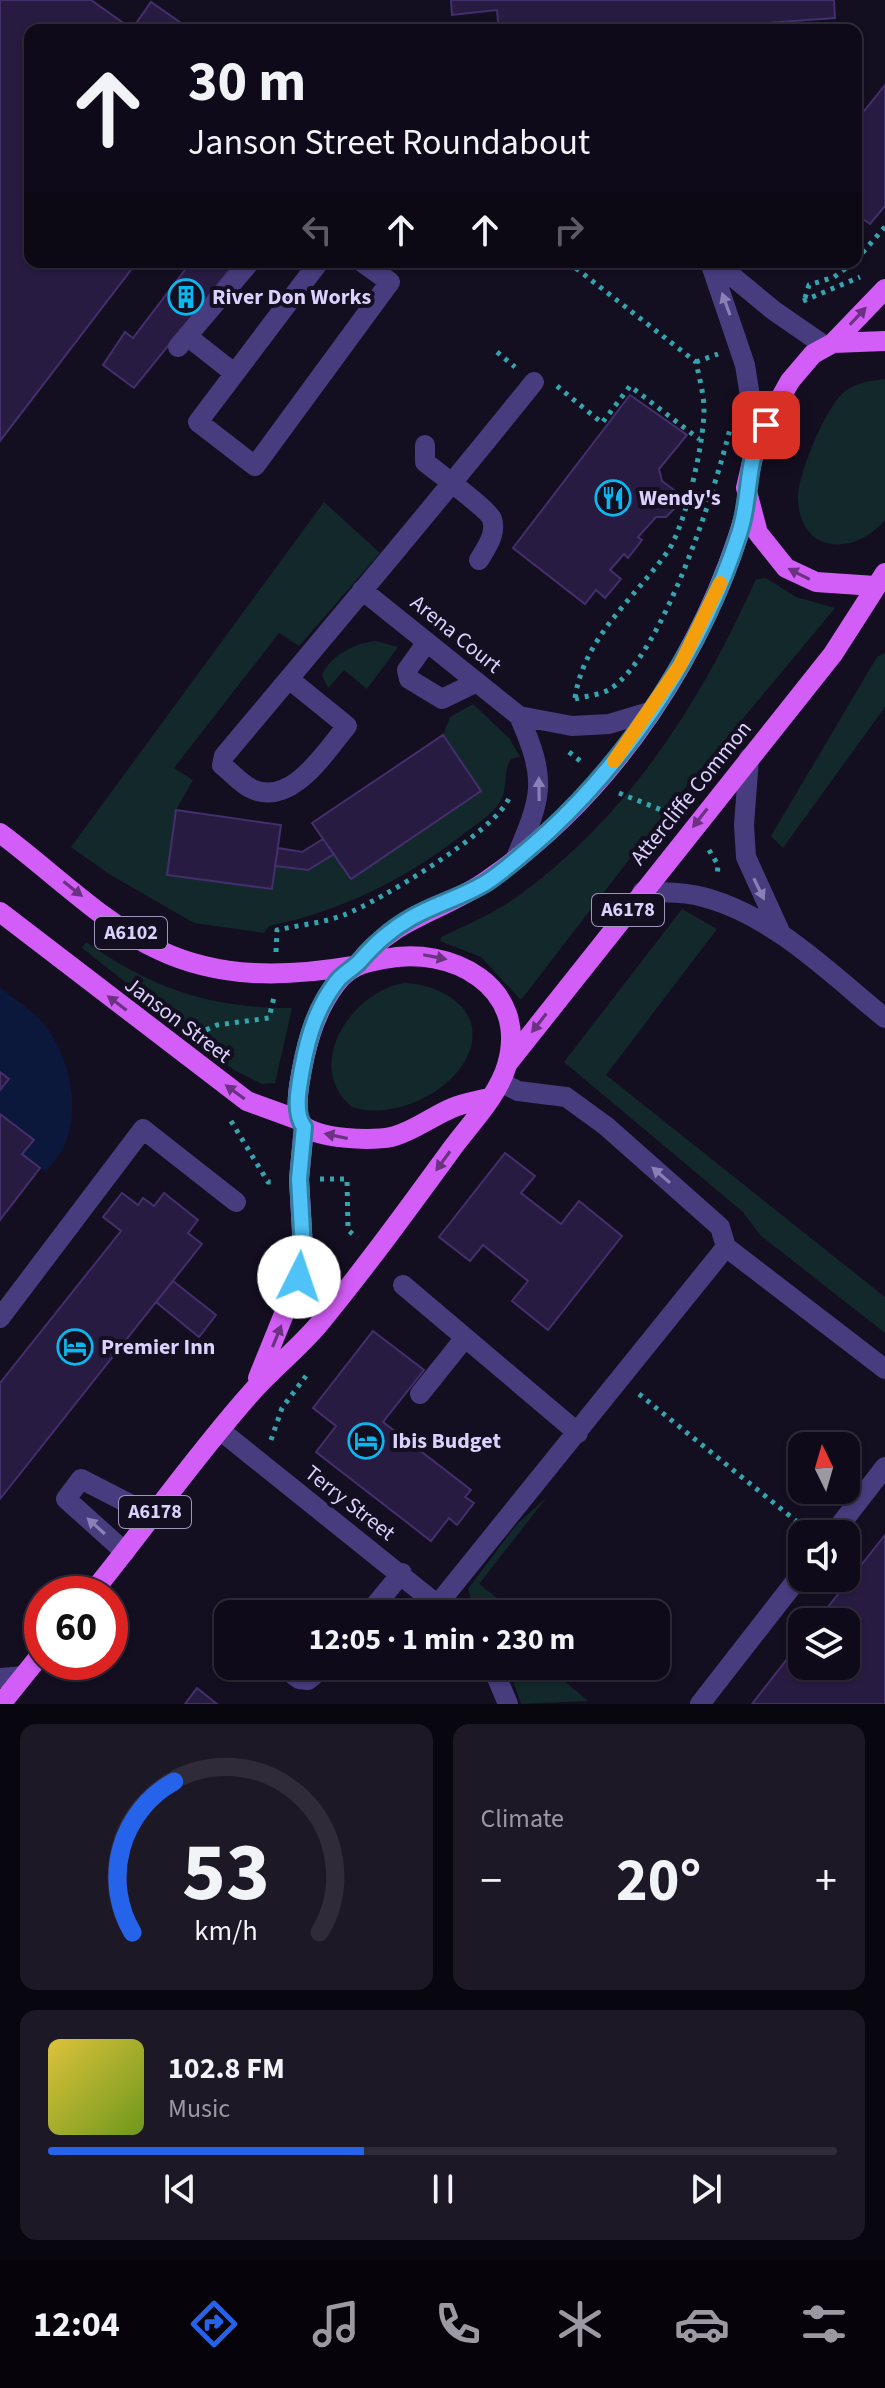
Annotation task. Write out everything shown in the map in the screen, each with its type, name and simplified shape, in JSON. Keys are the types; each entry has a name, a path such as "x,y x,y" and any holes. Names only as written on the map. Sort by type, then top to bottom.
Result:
{"main road":[{"name":"A6178","path":"881,581 833,585 794,573 765,546 754,526 748,504 747,471 757,440 790,381 813,354 829,345 885,289"},
{"path":"829,345 885,341"},
{"name":"A6178","path":"302,1124 298,1093 312,1026 327,996 374,942 412,917 487,882 548,832 600,777 680,665 731,558 748,504"},
{"name":"Attercliffe Common","path":"106,1576 251,1393 317,1327 642,892 833,654 881,581"},
{"name":"Janson Street","path":"0,833 157,949 224,970 274,975 355,965"},
{"name":"Janson Street","path":"0,912 247,1101 302,1124"},
{"path":"302,1124 350,1139 393,1137 499,1081 509,1030 500,1000 481,978 458,963 418,954 355,965"},
{"name":"Attercliffe Common","path":"251,1393 299,1277 303,1249 299,1179 302,1124"},
{"path":"1,1704 23,1676"}],"street":[{"path":"234,373 183,342 245,268"},
{"path":"314,268 198,422 255,466 390,282 370,268"},
{"path":"715,268 740,347 757,440"},
{"path":"721,268 784,317 829,345"},
{"path":"289,679 347,726 311,768 289,788 270,793 251,789 222,765 224,756 362,590 426,518 534,382"},
{"path":"425,445 425,462 484,509 492,520 493,536 479,560"},
{"name":"Arena Court","path":"362,590 519,716 572,726 609,724 649,712"},
{"path":"427,642 407,670 409,679 442,699 477,682"},
{"name":"Arena Court","path":"515,860 539,805 537,761 519,716"},
{"path":"749,758 744,825 746,857 781,934"},
{"path":"642,892 675,892 710,899 781,934 885,1018"},
{"path":"499,1081 518,1091 566,1097 606,1126 723,1237 885,1369"},
{"path":"0,1318 143,1129 236,1202"},
{"path":"451,1600 621,1379 723,1237"},
{"path":"403,1285 578,1433"},
{"path":"420,1394 464,1339"},
{"name":"Terry Street","path":"221,1431 434,1600"},
{"path":"844,1520 885,1467"},
{"path":"125,1552 70,1486 153,1516"},
{"path":"380,1600 402,1573"},
{"path":"700,1704 788,1591"},
{"path":"0,1678 23,1676"},
{"path":"498,1680 508,1704"}],"path":[{"path":"862,253 885,227"},
{"path":"572,726 578,677 593,646 669,548 685,511 696,468 704,411 696,362 576,268"},
{"path":"805,299 809,285 834,277 846,268"},
{"path":"784,317 805,299 826,294 866,274"},
{"path":"497,352 549,395 556,385 602,423 630,386 699,439"},
{"path":"696,362 718,354 721,367"},
{"path":"575,699 610,689 645,649 693,549 733,417"},
{"path":"569,752 625,799 664,811 712,853 718,865 710,899"},
{"path":"179,1050 206,1028 269,1018 275,1008 277,930 343,915 403,882 457,848 498,815 508,802 511,790"},
{"path":"220,1112 231,1120 268,1182"},
{"path":"299,1179 347,1179 348,1230 373,1253"},
{"path":"621,1379 795,1520"}],"green space":[{"path":"885,379 885,520 859,540 831,544 818,540 808,531 801,517 798,499 802,475 814,442 829,412 844,392 859,384"},
{"path":"324,502 380,553 299,646 279,633 174,768 193,780 176,810 167,874 272,889 275,866 308,870 334,854 351,879 481,791 443,735 450,717 473,704 510,739 520,757 511,759 501,800 490,814 416,867 370,892 321,912 269,926 264,933 194,923 109,874 71,847"},
{"path":"766,578 796,597 835,608 671,805 521,1000 481,957 440,941 441,937 512,900 596,828 629,791 687,711 756,579"},
{"path":"376,641 398,647 367,689 344,670 328,688 322,675 331,662 352,647"},
{"path":"885,653 885,707 783,848 771,836 877,657"},
{"path":"682,909 717,929 606,1075 885,1297 885,1333 760,1235 743,1212 564,1062"},
{"path":"86,942 135,972 183,993 235,1004 292,1008 275,1083 262,1084 234,1070 161,1015 152,1003 82,948"},
{"path":"404,983 434,989 459,1004 472,1028 472,1043 466,1059 446,1084 416,1101 384,1110 352,1107 338,1090 332,1071 333,1052 340,1033 367,1000 385,989"},
{"path":"547,1497 479,1584 500,1600 471,1600 468,1589 516,1525"},
{"path":"513,1680 563,1680 588,1701 521,1704"}],"water":[{"path":"0,987 47,1028 67,1070 72,1101 69,1132 62,1149 46,1172 22,1154 33,1140 0,1114 0,1090 9,1079 0,1072"}],"building":[{"path":"0,0 91,0 125,24 24,24 24,268 132,268 0,441"},
{"path":"451,0 834,0 835,18 752,24 498,24 497,10 452,15"},
{"path":"151,2 182,24 136,24"},
{"path":"885,85 885,206 870,224 862,218 862,114"},
{"name":"River Don Works","path":"186,268 231,268 134,388 103,365 125,332 133,338"},
{"name":"Wendy's","path":"630,395 687,435 659,469 662,481 674,490 677,506 666,517 656,517 638,537 642,540 628,558 624,554 610,570 621,579 605,598 596,590 585,604 513,548"},
{"path":"443,735 481,791 351,879 312,823"},
{"path":"176,810 281,825 272,889 167,875"},
{"path":"323,839 334,854 308,870 275,866 278,848 302,852"},
{"path":"0,1072 9,1079 0,1090"},
{"path":"0,1114 34,1140 22,1154 40,1168 0,1220"},
{"path":"505,1153 535,1176 521,1193 561,1224 579,1201 622,1236 548,1330 512,1301 528,1281 483,1245 470,1261 439,1237"},
{"name":"Premier Inn","path":"122,1193 138,1205 143,1198 154,1206 164,1193 198,1220 188,1233 202,1244 0,1499 0,1383 121,1231 103,1217"},
{"path":"173,1281 216,1315 199,1337 156,1302"},
{"name":"Ibis Budget","path":"373,1331 424,1370 383,1422 471,1490 465,1497 474,1503 457,1525 449,1518 431,1541 316,1452 336,1426 313,1408"},
{"path":"885,1535 885,1704 752,1704 788,1658 788,1680 860,1680 860,1608 827,1608 840,1592 860,1592 860,1567"},
{"path":"197,1688 217,1704 185,1704"}],"slow traffic":[{"path":"614,761 680,665 720,583"}],"place":[{"name":"River Don Works","path":"186,297"},
{"name":"Wendy's","path":"613,498"},
{"name":"Premier Inn","path":"75,1347"},
{"name":"Ibis Budget","path":"366,1441"}],"route":[{"path":"299,1277 303,1249 299,1179 304,1127 299,1120 298,1093 305,1053 320,1008 338,980 358,964 374,942 412,917 487,882 548,832 586,794 627,744 680,665 731,558 748,504 747,471 751,454 766,425"}]}
